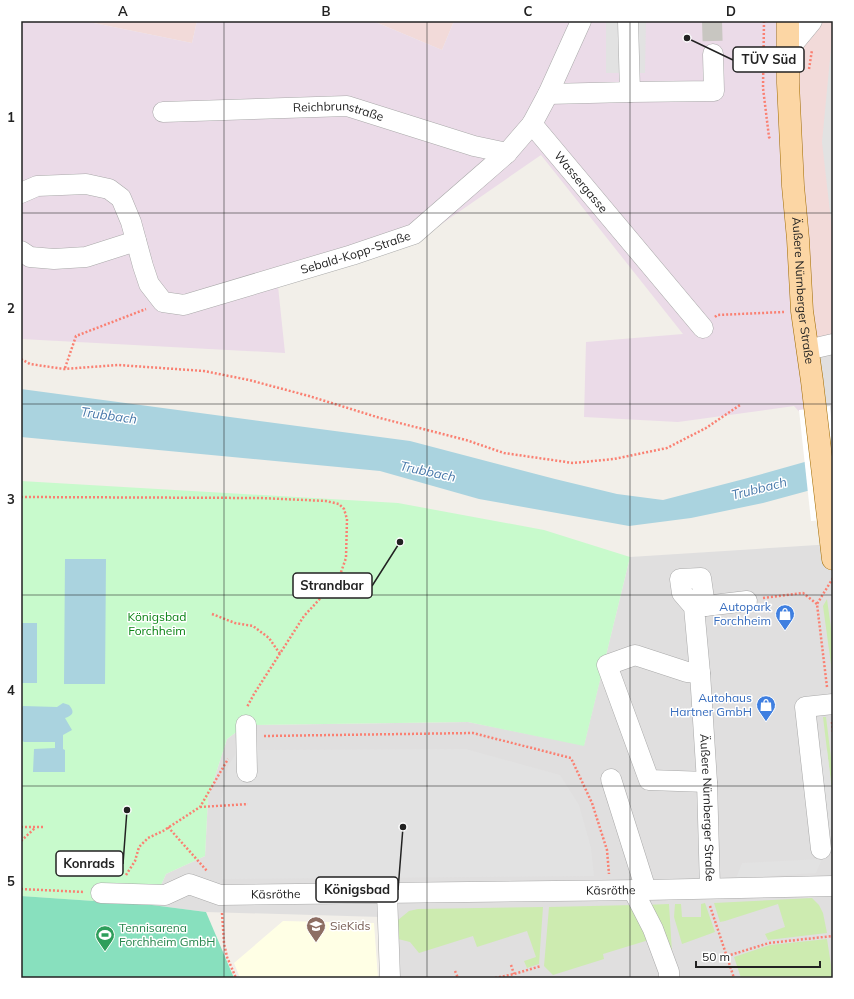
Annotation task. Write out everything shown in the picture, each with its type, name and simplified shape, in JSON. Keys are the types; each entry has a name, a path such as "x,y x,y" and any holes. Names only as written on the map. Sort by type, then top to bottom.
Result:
{"main road":[{"name":"Äußere Nürnberger Straße","path":"788,21 788,83 802,311 812,381 833,559"}],"street":[{"path":"532,124 548,94 581,21"},
{"path":"628,21 630,92"},
{"path":"788,50 812,21"},
{"path":"548,94 714,90 713,54"},
{"name":"Reichbrunstraße","path":"163,112 347,106 474,146 507,153"},
{"name":"Sebald-Kopp-Straße","path":"163,302 184,305 352,255 414,234 507,153 532,124"},
{"name":"Wassergasse","path":"532,124 703,328"},
{"path":"21,193 37,186 86,184 109,189 121,198 131,222 149,284 163,302"},
{"path":"21,251 30,258 54,259 86,257 136,241"},
{"path":"807,350 833,344"},
{"name":"Äußere Nürnberger Straße","path":"710,888 707,782 700,673 699,607 747,601"},
{"path":"700,673 688,672 635,655 608,665 649,780 707,782"},
{"path":"821,849 804,707 831,705"},
{"path":"246,731 247,772"},
{"path":"611,779 640,890 669,978"},
{"name":"Käsröthe","path":"107,893 165,895 189,884 220,895 833,886"},
{"path":"387,893 390,978"}],"path":[{"path":"64,368 76,336 163,302"},
{"path":"703,328 717,315 802,311"},
{"path":"21,358 30,364 64,368 118,365 204,371 249,380 309,396 380,418 466,440 504,452 573,463 614,459 667,448 706,428 740,406"},
{"path":"21,497 261,498 326,501 339,504 344,509 347,519 346,558 340,575 304,616 254,694 247,708 246,731 240,737 200,807 168,828 148,838 139,847 135,861 107,893 21,890"},
{"path":"833,578 817,604 831,705 833,733"},
{"path":"747,601 803,593 817,604"},
{"path":"212,614 235,623 253,626 269,638 280,654"},
{"path":"246,731 473,733 571,758 592,802 607,850 610,890"},
{"path":"200,807 248,804"},
{"path":"21,827 44,827"},
{"path":"21,841 36,827"},
{"path":"168,828 219,884 224,943 227,958 236,978"},
{"path":"710,888 709,902 734,978"},
{"path":"727,956 769,943 833,936"},
{"path":"511,965 514,974"},
{"path":"495,978 540,966"},
{"path":"455,971 458,978"}],"shaded area":[{"path":"21,21 84,21 192,43 197,21 373,21 442,50 454,21 788,21 817,431 794,406 678,422 584,417 586,342 683,334 541,155 414,243 278,286 285,353 21,339"},
{"path":"84,21 197,21 192,43"},
{"path":"373,21 454,21 442,50"},
{"path":"606,21 646,21 645,73 606,73"},
{"path":"788,21 833,21 833,338 806,347"},
{"path":"833,28 833,238 822,142"},
{"path":"833,338 833,430 817,431 806,347"},
{"path":"833,544 833,978 382,978 381,917 206,912 152,905 166,874 205,856 208,798 227,739 246,725 468,722 584,745 630,557"},
{"path":"240,747 252,750 466,749 560,775 579,805 591,848 594,876 222,879 220,806 228,766"},
{"path":"827,750 833,799 833,829 827,830 817,751"},
{"path":"822,859 816,873 736,878 742,863"},
{"name":"SieKids","path":"283,921 374,923 378,978 240,978 234,963"}],"green space":[{"name":"Königsbad Forchheim","path":"21,481 398,503 544,530 630,557 584,746 468,722 246,725 227,739 208,798 205,856 166,874 152,905 21,896"},
{"path":"827,599 833,643 833,679 823,606"},
{"path":"823,717 826,717 833,774 833,799"},
{"path":"21,896 152,905 206,912 234,978 21,978"},
{"path":"812,898 819,905 823,913 827,933 768,940 765,934 785,927 778,904 720,922 714,903"},
{"path":"705,903 715,932 682,944 674,917 675,904 681,904 682,917 701,917 701,904"},
{"path":"669,904 672,952 643,905"},
{"path":"634,905 652,939 603,954 604,959 553,975 544,966 549,907"},
{"path":"543,907 539,964 527,968 524,961 536,957 527,931 477,947 473,936 419,953 410,942 398,939 398,920 409,911 418,909"},
{"path":"827,939 833,978 741,978 734,957 770,945"}],"water":[{"name":"Trubbach","path":"21,389 410,441 617,494 663,500 833,454 833,484 763,503 691,518 629,526 479,499 380,471 21,437"},
{"path":"65,559 106,559 105,684 64,684"},
{"path":"21,623 37,623 37,683 21,683"},
{"path":"63,703 69,705 72,710 70,716 65,718 72,730 63,735 65,772 33,772 34,749 55,748 55,742 24,742 21,740 21,710 23,706 57,707"}],"pier":[{"path":"830,406 833,437 833,519 811,521 799,410"}],"tunnel":[{"path":"712,21 713,54"}],"place":[{"name":"TÜV Süd","path":"687,38"},
{"name":"Strandbar","path":"400,542"},
{"name":"Autopark Forchheim","path":"785,631"},
{"name":"Autohaus Hartner GmbH","path":"766,722"},
{"name":"Konrads","path":"127,810"},
{"name":"Königsbad","path":"403,827"},
{"name":"SieKids","path":"316,943"},
{"name":"Tennisarena Forchheim GmbH","path":"105,952"}]}
